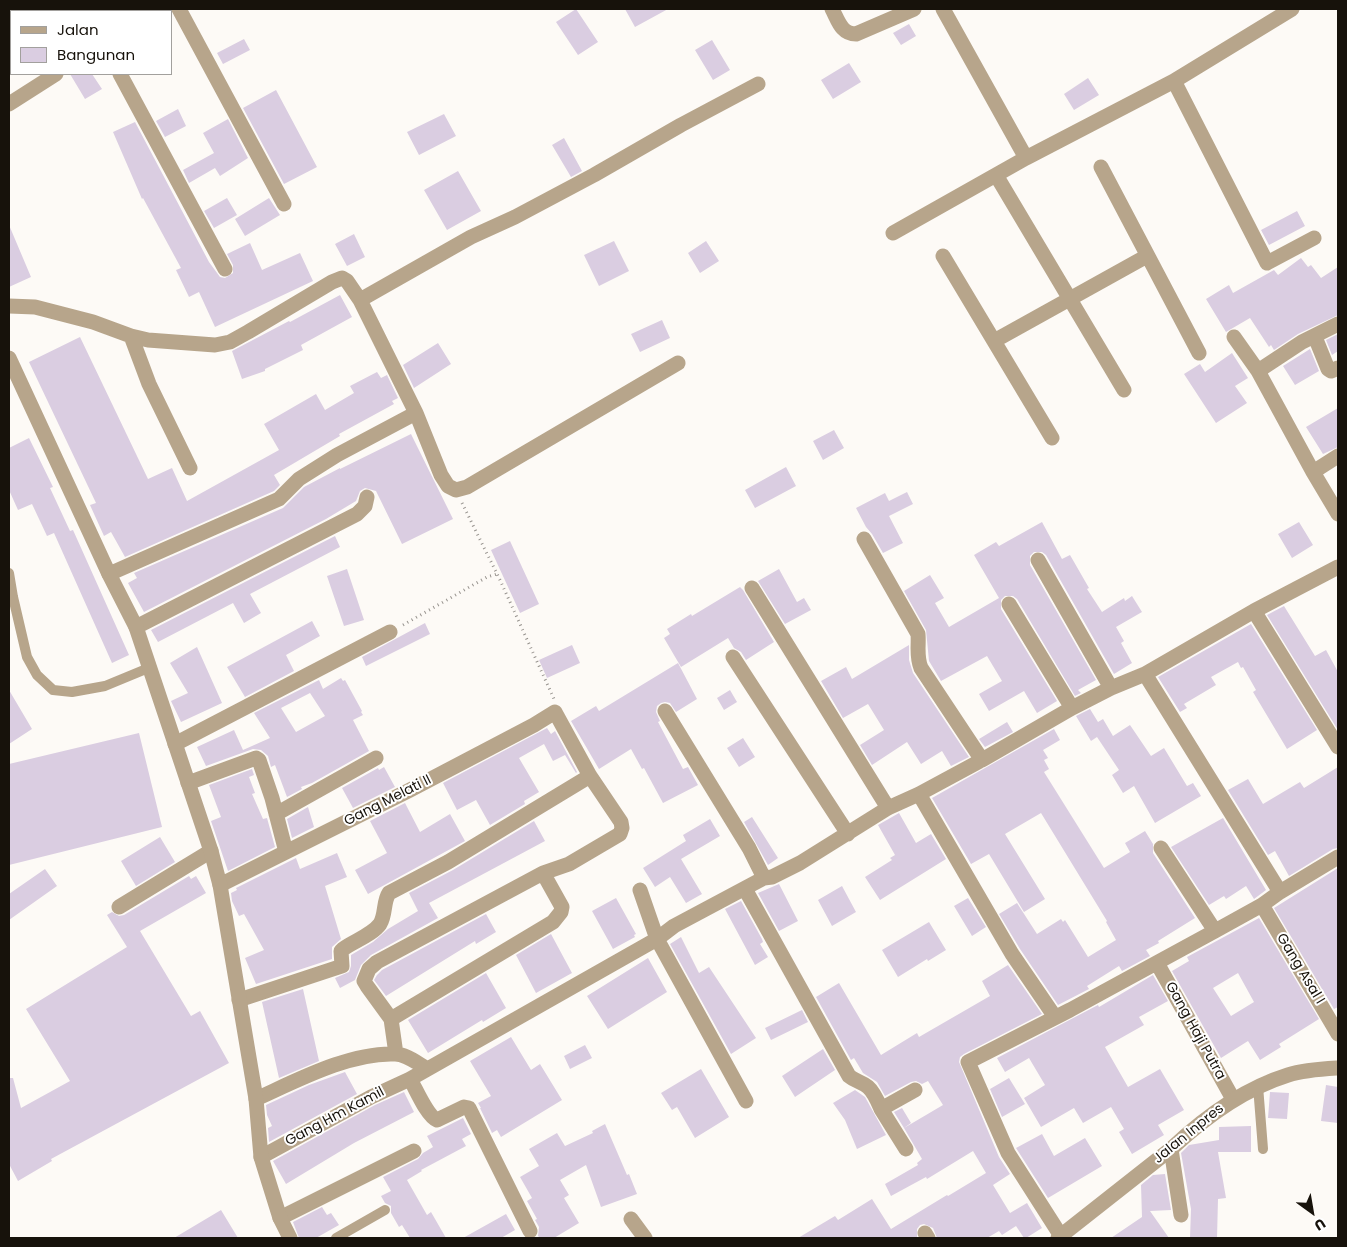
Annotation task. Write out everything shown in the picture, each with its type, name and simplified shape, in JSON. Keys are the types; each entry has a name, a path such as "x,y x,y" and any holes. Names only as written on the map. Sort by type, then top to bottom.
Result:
{"street":[{"path":"179,9 284,204"},
{"path":"832,9 845,32 856,34 914,9"},
{"path":"943,9 1026,158"},
{"path":"893,233 1026,158 1174,81 1292,9"},
{"path":"9,104 54,75"},
{"path":"121,75 225,269"},
{"path":"1174,81 1266,263 1314,238"},
{"path":"360,300 471,237 515,217 594,175 681,124 758,84"},
{"path":"1101,167 1199,353"},
{"path":"996,175 1124,390"},
{"path":"944,256 1052,438"},
{"path":"994,341 1147,256"},
{"path":"9,306 35,307 93,322 148,340 215,345 230,342 342,278 347,281 360,300 416,413 441,475 448,486 456,490 467,487 678,363"},
{"path":"1258,371 1302,342 1315,338 1338,324"},
{"path":"131,336 149,384 190,468"},
{"path":"1234,337 1258,371 1338,514"},
{"path":"1315,338 1329,371 1338,368"},
{"path":"9,358 109,574 136,627 151,666 211,852 220,885 256,1099 261,1157 280,1218 290,1238"},
{"path":"109,574 279,499 299,479 314,469 416,413"},
{"path":"1313,472 1338,456"},
{"path":"136,627 357,514 365,506 367,497"},
{"path":"864,539 918,634 917,654 921,668 982,760"},
{"path":"1038,560 1111,688"},
{"name":"Gang Hm Kamil","path":"261,1157 371,1097 410,1079 426,1068 657,939 674,926 764,878 772,877 800,863 888,808 919,794 982,760 1072,708 1111,688 1146,674 1254,611 1336,573"},
{"path":"752,588 888,808"},
{"path":"1009,604 1072,708"},
{"path":"1254,611 1338,747"},
{"path":"176,744 390,632"},
{"path":"733,657 848,834"},
{"path":"1146,674 1280,892"},
{"path":"665,711 749,848 764,878"},
{"path":"396,1054 391,1019 367,986 365,977 369,969 377,962 543,873 569,864 620,834 621,822 590,776 555,712"},
{"name":"Gang Melati II","path":"220,885 419,785 534,725 555,712"},
{"path":"188,783 256,758 262,766 286,852"},
{"path":"276,814 376,758"},
{"path":"239,1000 342,966 341,951 379,924 389,893 448,862 590,776"},
{"path":"919,794 1012,954 1055,1017"},
{"path":"1161,848 1215,931"},
{"path":"119,907 211,852"},
{"path":"1060,1237 1008,1153 968,1062 1157,963 1262,905 1338,857"},
{"path":"391,1019 557,918 562,907 543,873"},
{"path":"745,889 844,1068 856,1081 868,1088 906,1149"},
{"path":"640,890 657,939 746,1102"},
{"name":"Gang Asal I","path":"1262,905 1338,1034"},
{"name":"Gang Haji Putra","path":"1157,963 1233,1099"},
{"path":"256,1099 336,1064 358,1058 396,1054 406,1057 426,1068"},
{"name":"Jalan Inpres","path":"1060,1237 1233,1099 1258,1086 1289,1074 1338,1068"},
{"path":"410,1079 429,1114 435,1119 438,1120 464,1107 469,1108 530,1231"},
{"path":"881,1109 915,1090"},
{"path":"1171,1149 1181,1215"},
{"path":"280,1218 414,1151"},
{"path":"631,1219 645,1238"}],"lane":[{"path":"9,573 27,658 37,675 53,690 72,692 104,686 151,666"},
{"path":"1258,1086 1263,1149"},
{"path":"336,1238 385,1210"}],"path":[{"path":"456,490 555,699 555,712"},
{"path":"390,632 487,577 497,574"}],"building":[{"path":"576,9 598,42 578,55 556,22"},
{"path":"625,9 668,9 635,27"},
{"path":"909,24 916,36 901,45 893,33"},
{"path":"244,39 250,50 223,64 217,53"},
{"path":"712,40 730,70 713,80 695,50"},
{"path":"849,63 861,82 833,99 821,80"},
{"path":"71,75 93,75 102,89 85,99"},
{"path":"1088,78 1099,95 1074,110 1064,94"},
{"path":"276,90 317,167 284,184 243,108"},
{"path":"178,109 186,126 165,137 156,121"},
{"path":"444,114 456,136 419,155 407,132"},
{"path":"228,119 248,158 220,176 215,168 189,183 183,170 214,153 203,133"},
{"path":"135,122 209,262 220,277 225,278 233,273 233,265 227,254 250,243 262,270 300,253 313,281 215,327 199,292 189,297 176,270 181,268 142,199 113,132"},
{"path":"564,138 582,171 571,177 552,145"},
{"path":"458,171 481,211 447,230 424,190"},
{"path":"227,198 237,215 214,228 204,211"},
{"path":"269,198 280,215 245,236 235,219"},
{"path":"1297,211 1305,226 1269,245 1261,230"},
{"path":"9,225 31,277 9,287"},
{"path":"354,234 365,257 347,266 335,244"},
{"path":"614,241 629,271 599,286 584,255"},
{"path":"706,241 719,261 700,273 688,253"},
{"path":"1301,258 1308,267 1311,265 1321,278 1338,267 1338,315 1298,334 1274,350 1271,345 1269,347 1250,318 1226,332 1206,299 1229,285 1233,293 1274,270 1278,275"},
{"path":"340,295 352,317 301,345 303,350 265,369 265,371 242,379 232,351"},
{"path":"662,320 670,338 640,352 631,334"},
{"path":"1338,334 1338,351 1332,355 1326,340"},
{"path":"80,337 148,479 172,468 187,501 279,450 264,424 316,394 325,410 354,393 350,386 377,372 381,378 387,375 398,398 392,401 394,404 339,434 340,436 274,475 280,485 274,491 125,557 111,532 104,536 90,505 96,503 29,362"},
{"path":"438,343 451,364 414,388 403,365"},
{"path":"1310,349 1319,371 1295,385 1283,366"},
{"path":"1232,353 1248,378 1235,386 1247,403 1216,423 1184,374 1200,364 1205,372"},
{"path":"1338,408 1338,447 1323,454 1306,427"},
{"path":"834,430 844,448 823,460 813,441"},
{"path":"411,434 453,519 402,544 376,491 365,488 360,491 356,501 326,519 144,612 128,583 137,578 134,573 283,508 304,487"},
{"path":"29,438 53,487 50,488 70,531 73,530 129,655 112,663 54,533 47,536 32,504 18,510 9,490 9,448"},
{"path":"786,467 796,486 755,508 745,490"},
{"path":"907,492 913,504 889,516 903,543 883,553 856,508 885,493 889,501"},
{"path":"1042,522 1062,559 1070,555 1089,588 1087,589 1102,612 1124,598 1125,601 1132,596 1142,612 1116,627 1124,641 1121,643 1132,663 1114,674 1046,555 1042,552 1034,552 1030,556 1030,565 1096,680 1078,690 1081,693 1075,696 1017,599 1013,596 1005,596 1001,600 1001,609 1057,701 1037,713 1024,691 989,711 979,694 1002,681 987,656 941,681 929,661 926,630 904,591 930,575 944,598 935,603 949,627 999,598 974,555 996,542 999,546"},
{"path":"1299,522 1313,545 1292,558 1278,534"},
{"path":"335,536 340,547 250,594 261,613 244,623 233,603 158,642 151,630"},
{"path":"510,541 539,604 520,613 491,550"},
{"path":"347,569 364,620 344,626 327,576"},
{"path":"779,569 797,602 804,598 811,610 785,624 758,581"},
{"path":"740,587 774,642 746,660 741,652 734,648 728,638 681,667 664,638 670,634 667,629"},
{"path":"1284,606 1315,656 1326,650 1338,672 1338,730 1267,615"},
{"path":"312,621 320,636 286,655 294,671 245,697 227,667"},
{"path":"425,623 430,634 366,666 362,657"},
{"path":"1251,624 1317,730 1287,749 1253,692 1256,690 1243,667 1241,668 1238,662 1211,677 1216,685 1184,704 1187,708 1180,712 1158,677"},
{"path":"572,645 580,663 547,678 539,660"},
{"path":"909,645 909,660 913,673 969,757 951,766 942,751 921,764 907,742 872,765 860,745 884,730 868,704 843,718 821,681 846,667 852,679"},
{"path":"197,647 222,703 181,722 171,701 188,693 170,663"},
{"path":"678,663 697,699 676,712 670,703 661,703 657,706 656,712 660,721 658,722 683,769 688,767 698,785 663,803 631,749 599,769 571,721 596,706 599,711"},
{"path":"341,678 343,681 345,680 362,711 363,715 353,720 369,751 312,783 301,787 302,789 287,797 275,765 271,767 268,756 261,750 253,749 206,766 197,747 234,730 243,750 270,738 254,713 319,680 323,689","holes":["310,693 325,716 296,732 281,708"]},
{"path":"9,690 32,729 9,744"},
{"path":"730,690 737,702 724,710 717,698"},
{"path":"1090,709 1098,722 1103,719 1113,736 1130,725 1151,756 1164,748 1187,786 1193,783 1201,796 1155,823 1134,786 1123,793 1112,775 1119,770 1097,737 1091,741 1076,716"},
{"path":"1007,722 1013,732 985,747 979,739"},
{"path":"547,728 551,734 555,731 576,773 565,755 553,761 544,744 519,758 539,792 524,801 525,804 490,825 476,800 457,810 443,783"},
{"path":"1054,729 1060,740 1043,750 1048,758 1044,760 1049,769 1044,772 1104,868 1130,852 1125,843 1145,831 1153,844 1153,853 1195,918 1146,950 1150,956 1122,971 1119,966 1087,986 1089,989 1058,1005 999,914 1017,903 1037,934 1061,919 1063,922 1065,920 1088,957 1116,940 1107,921 1041,813 1005,834 1045,899 1024,912 989,854 971,864 932,798"},
{"path":"139,733 162,827 9,865 9,764"},
{"path":"743,738 755,757 739,767 727,748"},
{"path":"384,767 395,787 353,808 342,788 378,768 379,770"},
{"path":"1338,767 1338,848 1333,849 1289,876 1275,851 1268,855 1228,790 1248,779 1263,804 1300,782 1304,788"},
{"path":"252,769 254,775 249,777 255,793 252,794 263,819 267,818 275,847 228,871 211,821 221,817 209,785"},
{"path":"405,803 420,832 450,814 465,841 368,894 355,870 387,853 370,821"},
{"path":"308,807 314,827 292,838 287,819"},
{"path":"899,813 916,843 931,834 946,859 880,900 865,877 892,860 890,858 895,855 878,825"},
{"path":"752,817 778,858 768,865 744,822"},
{"path":"1223,818 1266,890 1254,899 1246,886 1226,899 1224,896 1209,905 1171,847"},
{"path":"710,819 720,836 681,859 702,894 686,903 670,877 655,887 643,868 686,841 683,835"},
{"path":"534,821 545,841 429,903 438,918 371,955 361,965 355,980 340,988 335,978 349,972 351,955 418,911 409,893 453,870"},
{"path":"160,837 175,862 136,886 121,861"},
{"path":"337,853 347,877 325,886 341,939 332,947 332,959 256,984 245,958 264,950 244,914 239,916 232,901 231,893 237,890 236,888 296,858 300,869"},
{"path":"1338,868 1338,1007 1334,1009 1274,908"},
{"path":"45,869 57,886 9,920 9,894"},
{"path":"189,876 191,879 196,876 206,893 140,931 191,1016 200,1011 229,1063 51,1159 52,1161 18,1181 9,1164 9,1078 13,1078 21,1108 70,1081 26,1009 127,947 107,915 112,912 119,916 124,915"},
{"path":"779,884 798,921 779,931 758,893"},
{"path":"842,886 856,912 832,926 818,900"},
{"path":"616,898 636,934 634,935 635,937 613,949 592,911"},
{"path":"968,898 986,927 972,936 954,906"},
{"path":"741,901 762,939 763,942 760,944 768,957 755,965 725,909"},
{"path":"486,914 496,932 476,944 475,941 386,996 374,980 382,970"},
{"path":"1259,918 1319,1019 1279,1044 1281,1047 1260,1060 1248,1041 1221,1058 1172,971 1189,961 1187,957","holes":["1238,973 1254,1002 1231,1016 1213,988"]},
{"path":"929,922 946,950 898,977 882,950"},
{"path":"551,934 572,973 536,993 516,955"},
{"path":"681,937 699,973 709,967 756,1038 731,1054 670,944"},
{"path":"648,958 667,992 608,1029 587,996"},
{"path":"1008,965 1042,1014 964,1054 960,1057 959,1062 999,1157 1010,1174 993,1185 1010,1213 1027,1203 1042,1228 1026,1238 1024,1238 1016,1226 1002,1235 999,1231 987,1238 937,1238 933,1228 924,1224 920,1225 917,1229 917,1238 798,1238 835,1216 838,1220 872,1199 891,1229 986,1173 973,1151 927,1179 926,1177 891,1196 885,1184 918,1165 917,1163 922,1159 904,1128 943,1105 928,1081 922,1084 916,1081 911,1082 885,1096 877,1082 863,1073 854,1058 851,1060 816,997 839,983 881,1055 917,1033 919,1037 990,996 982,981"},
{"path":"486,973 506,1008 483,1022 482,1020 428,1053 408,1020"},
{"path":"1153,975 1168,1001 1139,1017 1144,1025 1105,1047 1128,1087 1160,1069 1184,1110 1158,1125 1164,1135 1132,1154 1119,1132 1124,1129 1111,1107 1083,1123 1074,1108 1041,1127 1024,1098 1045,1085 1029,1058 1005,1072 997,1058 1098,1005 1099,1007"},
{"path":"303,989 319,1061 279,1078 262,1002"},
{"path":"802,1010 808,1022 771,1040 765,1028"},
{"path":"511,1037 531,1070 540,1064 562,1100 501,1137 497,1130 492,1133 480,1108 478,1103 491,1096 470,1061"},
{"path":"585,1045 592,1058 570,1069 564,1056"},
{"path":"823,1049 835,1070 795,1097 782,1076"},
{"path":"701,1069 729,1117 695,1138 677,1107 672,1110 661,1093"},
{"path":"345,1072 357,1094 269,1142 268,1128 272,1126 267,1115 266,1105 309,1085"},
{"path":"1009,1078 1025,1104 1002,1117 990,1089"},
{"path":"1326,1085 1338,1087 1338,1123 1321,1121"},
{"path":"855,1090 865,1097 886,1135 857,1149 845,1120 833,1103"},
{"path":"404,1092 414,1112 354,1143 286,1184 273,1161 375,1105"},
{"path":"1270,1092 1289,1093 1287,1119 1268,1118"},
{"path":"902,1108 911,1123 904,1128 894,1112"},
{"path":"463,1118 471,1134 462,1139 466,1146 421,1170 407,1180 427,1215 431,1212 446,1238 410,1238 402,1225 399,1227 391,1213 391,1206 385,1203 381,1196 391,1191 383,1177 418,1159 423,1153 433,1147 427,1136"},
{"path":"605,1124 637,1194 601,1207 586,1165 560,1180 569,1195 564,1198 579,1223 554,1238 540,1238 538,1236 539,1227 535,1220 537,1219 527,1201 532,1198 520,1177 539,1166 529,1149 557,1133 565,1146 593,1133 592,1131"},
{"path":"1251,1126 1251,1152 1218,1152 1226,1198 1218,1199 1217,1238 1190,1238 1191,1209 1181,1153 1189,1145 1219,1140 1219,1127"},
{"path":"1042,1134 1054,1156 1085,1138 1102,1166 1048,1198 1016,1148"},
{"path":"1165,1174 1171,1210 1150,1211 1169,1238 1111,1238 1142,1217 1141,1185 1153,1175"},
{"path":"322,1207 327,1215 331,1213 339,1225 316,1238 299,1238 293,1222"},
{"path":"221,1210 238,1238 174,1238"},
{"path":"506,1214 515,1230 501,1238 463,1238"}]}
